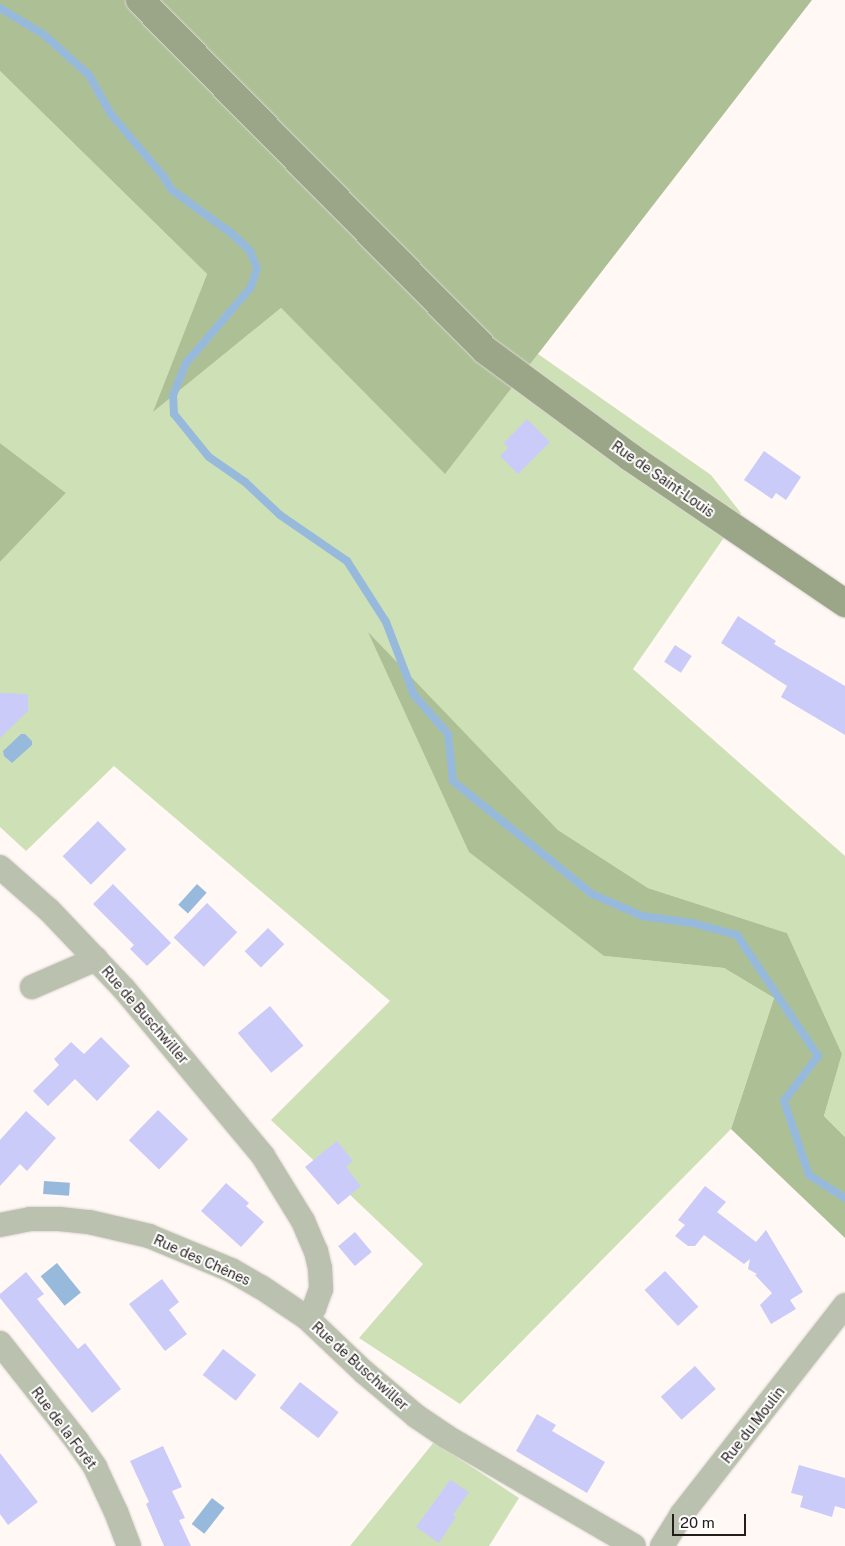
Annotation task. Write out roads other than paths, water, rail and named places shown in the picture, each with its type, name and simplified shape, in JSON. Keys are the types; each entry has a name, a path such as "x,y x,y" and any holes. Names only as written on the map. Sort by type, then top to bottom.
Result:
{"street":[{"name":"Rue de Saint-Louis","path":"140,0 485,350 630,457 845,603"},
{"name":"Rue de Buschwiller","path":"0,867 49,910 130,996 263,1156 290,1199 313,1243 320,1268 321,1289 314,1308 307,1318 364,1372 416,1416 447,1437 634,1546"},
{"name":"Rue de Buschwiller","path":"32,988 96,959"},
{"name":"Rue des Chênes","path":"0,1225 30,1219 60,1219 89,1222 149,1236 231,1270 307,1318"},
{"name":"Rue du Moulin","path":"662,1546 682,1514 845,1305"},
{"name":"Rue de la Forêt","path":"0,1344 77,1441 95,1467 129,1546"}],"water":[{"path":"21,734 25,734 32,741 32,745 12,763 4,756 3,751"},
{"path":"197,884 207,893 188,914 178,905"},
{"path":"44,1181 70,1183 69,1196 43,1194"},
{"path":"57,1263 81,1293 65,1306 41,1276"},
{"path":"212,1498 225,1508 204,1534 192,1524"}],"waterway":[{"path":"0,8 43,34 89,75 111,114 163,176 172,190 231,233 250,251 257,268 251,287 186,363 173,395 174,414 209,457 245,482 280,515 347,561 386,622 414,695 448,734 453,781 592,894 642,916 693,923 737,935 818,1056 784,1101 809,1175 845,1198"}]}
